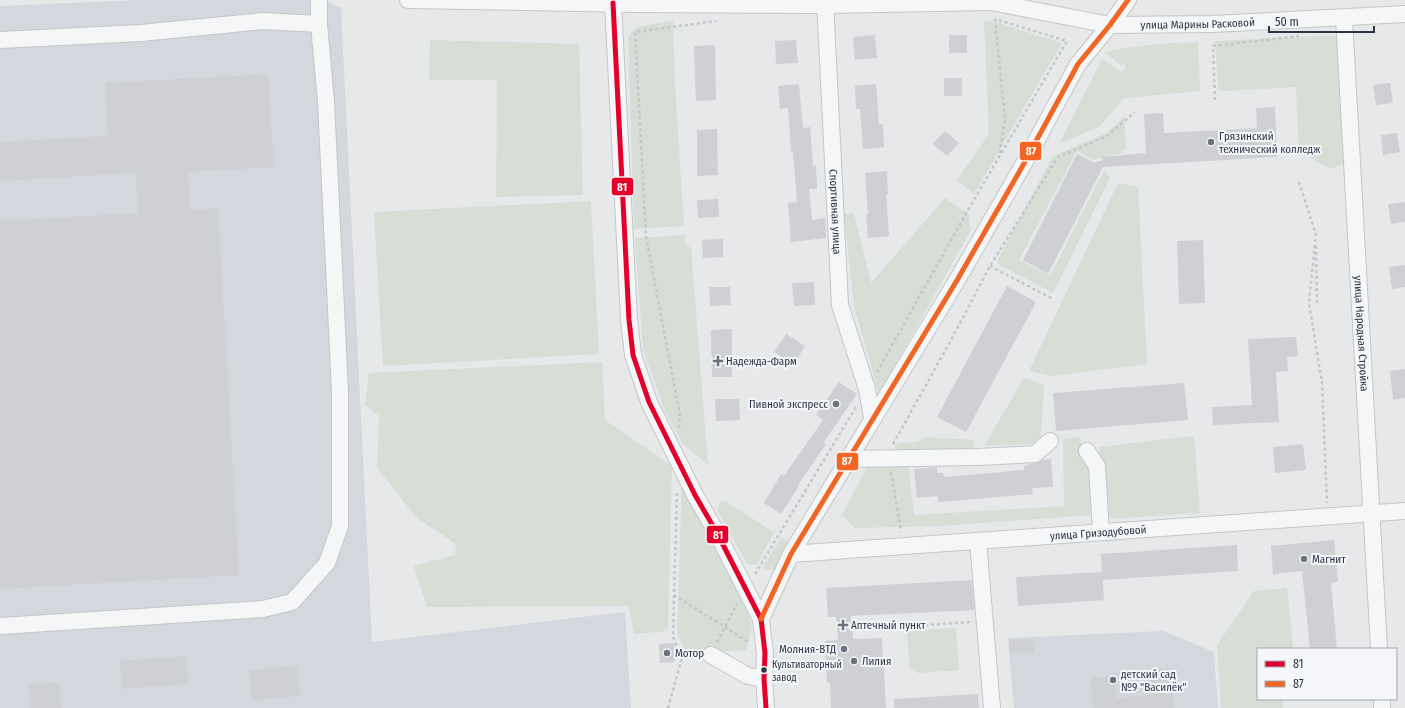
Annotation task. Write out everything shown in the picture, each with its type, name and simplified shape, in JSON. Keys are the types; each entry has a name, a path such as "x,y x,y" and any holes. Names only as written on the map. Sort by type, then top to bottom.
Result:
{"street":[{"path":"0,626 263,609 292,602 327,563 340,526 340,391 326,102 319,24 319,0"},
{"name":"улица Марины Расковой","path":"408,0 570,1 613,3 825,2 991,7 1110,25 1212,24 1405,14"},
{"path":"761,619 791,554 872,418 956,282 1022,167 1078,64 1110,25 1128,0"},
{"name":"Спортивная улица","path":"825,2 840,305 867,389 872,418"},
{"path":"613,3 629,320 633,355 649,402 695,495 714,527 761,619 765,653 764,679 766,708"},
{"name":"улица Народная Стройка","path":"1344,18 1379,648"},
{"path":"0,40 141,33 263,21 319,24"},
{"path":"848,459 978,457 1035,454 1050,441"},
{"path":"1087,451 1097,466 1101,532"},
{"name":"улица Гризодубовой","path":"791,554 1405,511"},
{"path":"978,541 992,708"},
{"path":"710,655 748,676 764,679"}],"path":[{"path":"991,7 995,19 1005,120 998,159"},
{"path":"682,658 710,655 745,589 867,389 1067,41 995,19"},
{"path":"679,430 680,414 646,236 636,32 718,20"},
{"path":"1213,46 1215,100"},
{"path":"903,546 888,458 894,443 990,266 1058,157 1107,136 1135,112"},
{"path":"1299,182 1316,233 1317,303"},
{"path":"1316,233 1309,303 1322,383 1327,517"},
{"path":"990,266 1053,299"},
{"path":"668,708 682,658 673,637 677,493"},
{"path":"674,595 765,653"},
{"path":"901,627 985,621"}],"shaded area":[{"path":"138,0 324,0 341,8 372,642 625,612 631,708 0,708 0,6"},
{"path":"984,20 999,23 1062,43 974,194 957,180 989,134"},
{"path":"673,21 675,86 684,226 634,229 628,37 637,27"},
{"path":"1338,35 1348,161 1331,169 1299,152 1296,87 1225,91 1219,90 1215,41"},
{"path":"430,40 579,44 583,195 496,197 497,80 429,80"},
{"path":"1198,42 1200,91 1124,98 1100,126 1059,144 1102,59 1123,73 1126,64 1121,65 1104,52 1151,45"},
{"path":"1124,116 1126,149 1121,153 1094,160 1077,151 1019,260 1050,276 1104,170 1110,178 1053,293 999,265 997,261 1053,156 1107,133"},
{"path":"1118,183 1138,187 1147,364 1053,376 1029,371"},
{"path":"945,198 969,214 971,230 879,394 854,306 844,214 854,213 871,283"},
{"path":"591,201 599,354 383,366 374,212"},
{"path":"685,235 685,244 691,248 708,465 683,444 665,411 643,350 635,238"},
{"path":"602,362 605,420 672,466 668,631 634,634 629,606 427,607 414,566 455,555 456,544 417,518 377,468 379,416 365,405 369,373"},
{"path":"1024,378 1044,385 1041,436 1032,444 984,446"},
{"path":"1194,436 1200,513 1107,519 1099,447"},
{"path":"925,437 974,440 972,451 918,454 894,448 896,445 904,442 917,442"},
{"path":"1080,437 1083,458 1090,465 1093,515 940,526 855,528 842,515 868,465 908,465 914,515 1064,506 1063,439"},
{"path":"682,480 748,610 752,630 746,650 686,654 677,632"},
{"path":"725,501 774,532 757,565 747,564 717,510 720,502"},
{"path":"781,537 793,544 776,569 768,570 763,568"},
{"path":"1287,588 1293,648 1257,648 1257,700 1283,700 1283,708 1221,708 1217,645 1254,591"},
{"path":"956,628 959,670 918,673 910,669 907,631"},
{"name":"детский сад №9 \"Василёк\"","path":"1163,631 1214,652 1218,708 1014,708 1008,638"}],"building":[{"path":"875,35 877,58 855,60 853,37"},
{"path":"949,35 967,35 967,53 949,53"},
{"path":"796,40 798,63 776,64 775,41"},
{"path":"715,45 716,100 696,101 694,46"},
{"path":"268,74 274,167 188,172 190,210 218,208 239,575 0,589 0,221 138,213 135,173 0,181 0,142 108,136 105,83"},
{"path":"944,78 962,78 962,96 944,96"},
{"path":"1390,83 1393,103 1376,105 1373,85"},
{"path":"799,84 803,128 810,127 813,166 816,165 817,189 809,189 812,220 825,218 826,238 791,242 788,203 797,202 793,152 791,152 788,108 780,109 778,86"},
{"path":"876,84 879,124 883,124 884,147 863,149 860,109 856,109 855,86"},
{"path":"1275,107 1277,157 1103,167 1048,274 1023,260 1077,154 1095,163 1103,160 1102,157 1146,153 1144,114 1163,113 1164,133 1257,128 1256,108"},
{"path":"717,129 718,175 697,176 697,130"},
{"path":"945,131 959,143 947,156 933,144"},
{"path":"1397,133 1400,152 1383,155 1381,135"},
{"path":"887,171 888,194 886,194 889,236 868,238 865,173"},
{"path":"718,199 719,217 698,218 697,200"},
{"path":"1405,202 1405,222 1391,224 1388,204"},
{"path":"723,239 723,257 703,258 702,240"},
{"path":"1203,240 1205,303 1179,304 1177,241"},
{"path":"1405,265 1405,287 1392,289 1389,267"},
{"path":"814,282 815,305 794,306 792,283"},
{"path":"1007,286 1036,302 966,432 937,417"},
{"path":"709,287 730,287 731,305 710,306"},
{"path":"732,329 732,377 712,377 711,330"},
{"path":"786,334 805,346 794,364 774,352"},
{"path":"1296,337 1298,356 1287,357 1288,371 1276,372 1279,422 1213,425 1212,407 1252,405 1248,339"},
{"path":"1405,369 1405,398 1393,400 1390,371"},
{"path":"839,382 857,394 823,443 826,444 798,485 799,486 781,514 764,503 781,474 784,476 823,420 816,415"},
{"path":"1184,383 1188,420 1056,431 1053,393"},
{"path":"715,399 739,399 740,420 716,421"},
{"path":"1303,444 1306,470 1275,473 1273,447"},
{"path":"1051,459 1053,487 1032,488 1033,494 938,502 937,496 917,498 914,469 937,467 937,473 943,473 944,477 1024,470 1024,466 1028,464"},
{"path":"1334,540 1338,582 1331,583 1337,648 1310,648 1302,571 1273,574 1271,546"},
{"path":"1237,545 1238,571 1103,580 1104,600 1018,606 1016,577 1102,572 1101,554"},
{"path":"972,580 974,610 851,616 853,639 882,638 886,708 831,708 830,683 827,683 825,641 838,640 836,617 828,617 826,588"},
{"path":"1033,639 1034,652 1010,653 1009,640"},
{"name":"Мотор","path":"674,643 675,662 660,663 659,644"},
{"path":"186,656 188,684 122,689 120,661"},
{"path":"297,666 300,696 252,700 249,670"},
{"path":"1171,668 1174,708 1093,708 1091,678 1114,676 1116,698 1150,695 1148,670"},
{"path":"59,682 61,708 31,708 29,685"},
{"path":"978,694 979,708 894,708 894,699"}],"transit line":[{"name":"87","path":"761,619 791,554 956,282 1022,167 1078,64 1110,25 1128,0"},
{"name":"81","path":"613,3 629,320 633,355 649,402 695,495 717,533 761,619 765,653 764,679 766,708"}],"place":[{"name":"Грязинский технический колледж","path":"1211,142"},
{"name":"Надежда-Фарм","path":"718,361"},
{"name":"Пивной экспресс","path":"836,404"},
{"name":"Магнит","path":"1304,559"},
{"name":"Аптечный пункт","path":"843,625"},
{"name":"Молния-ВТД","path":"844,649"},
{"name":"Мотор","path":"667,653"},
{"name":"Лилия","path":"854,661"},
{"name":"Культиваторный завод","path":"764,670"},
{"name":"детский сад №9 \"Василёк\"","path":"1113,680"}]}
